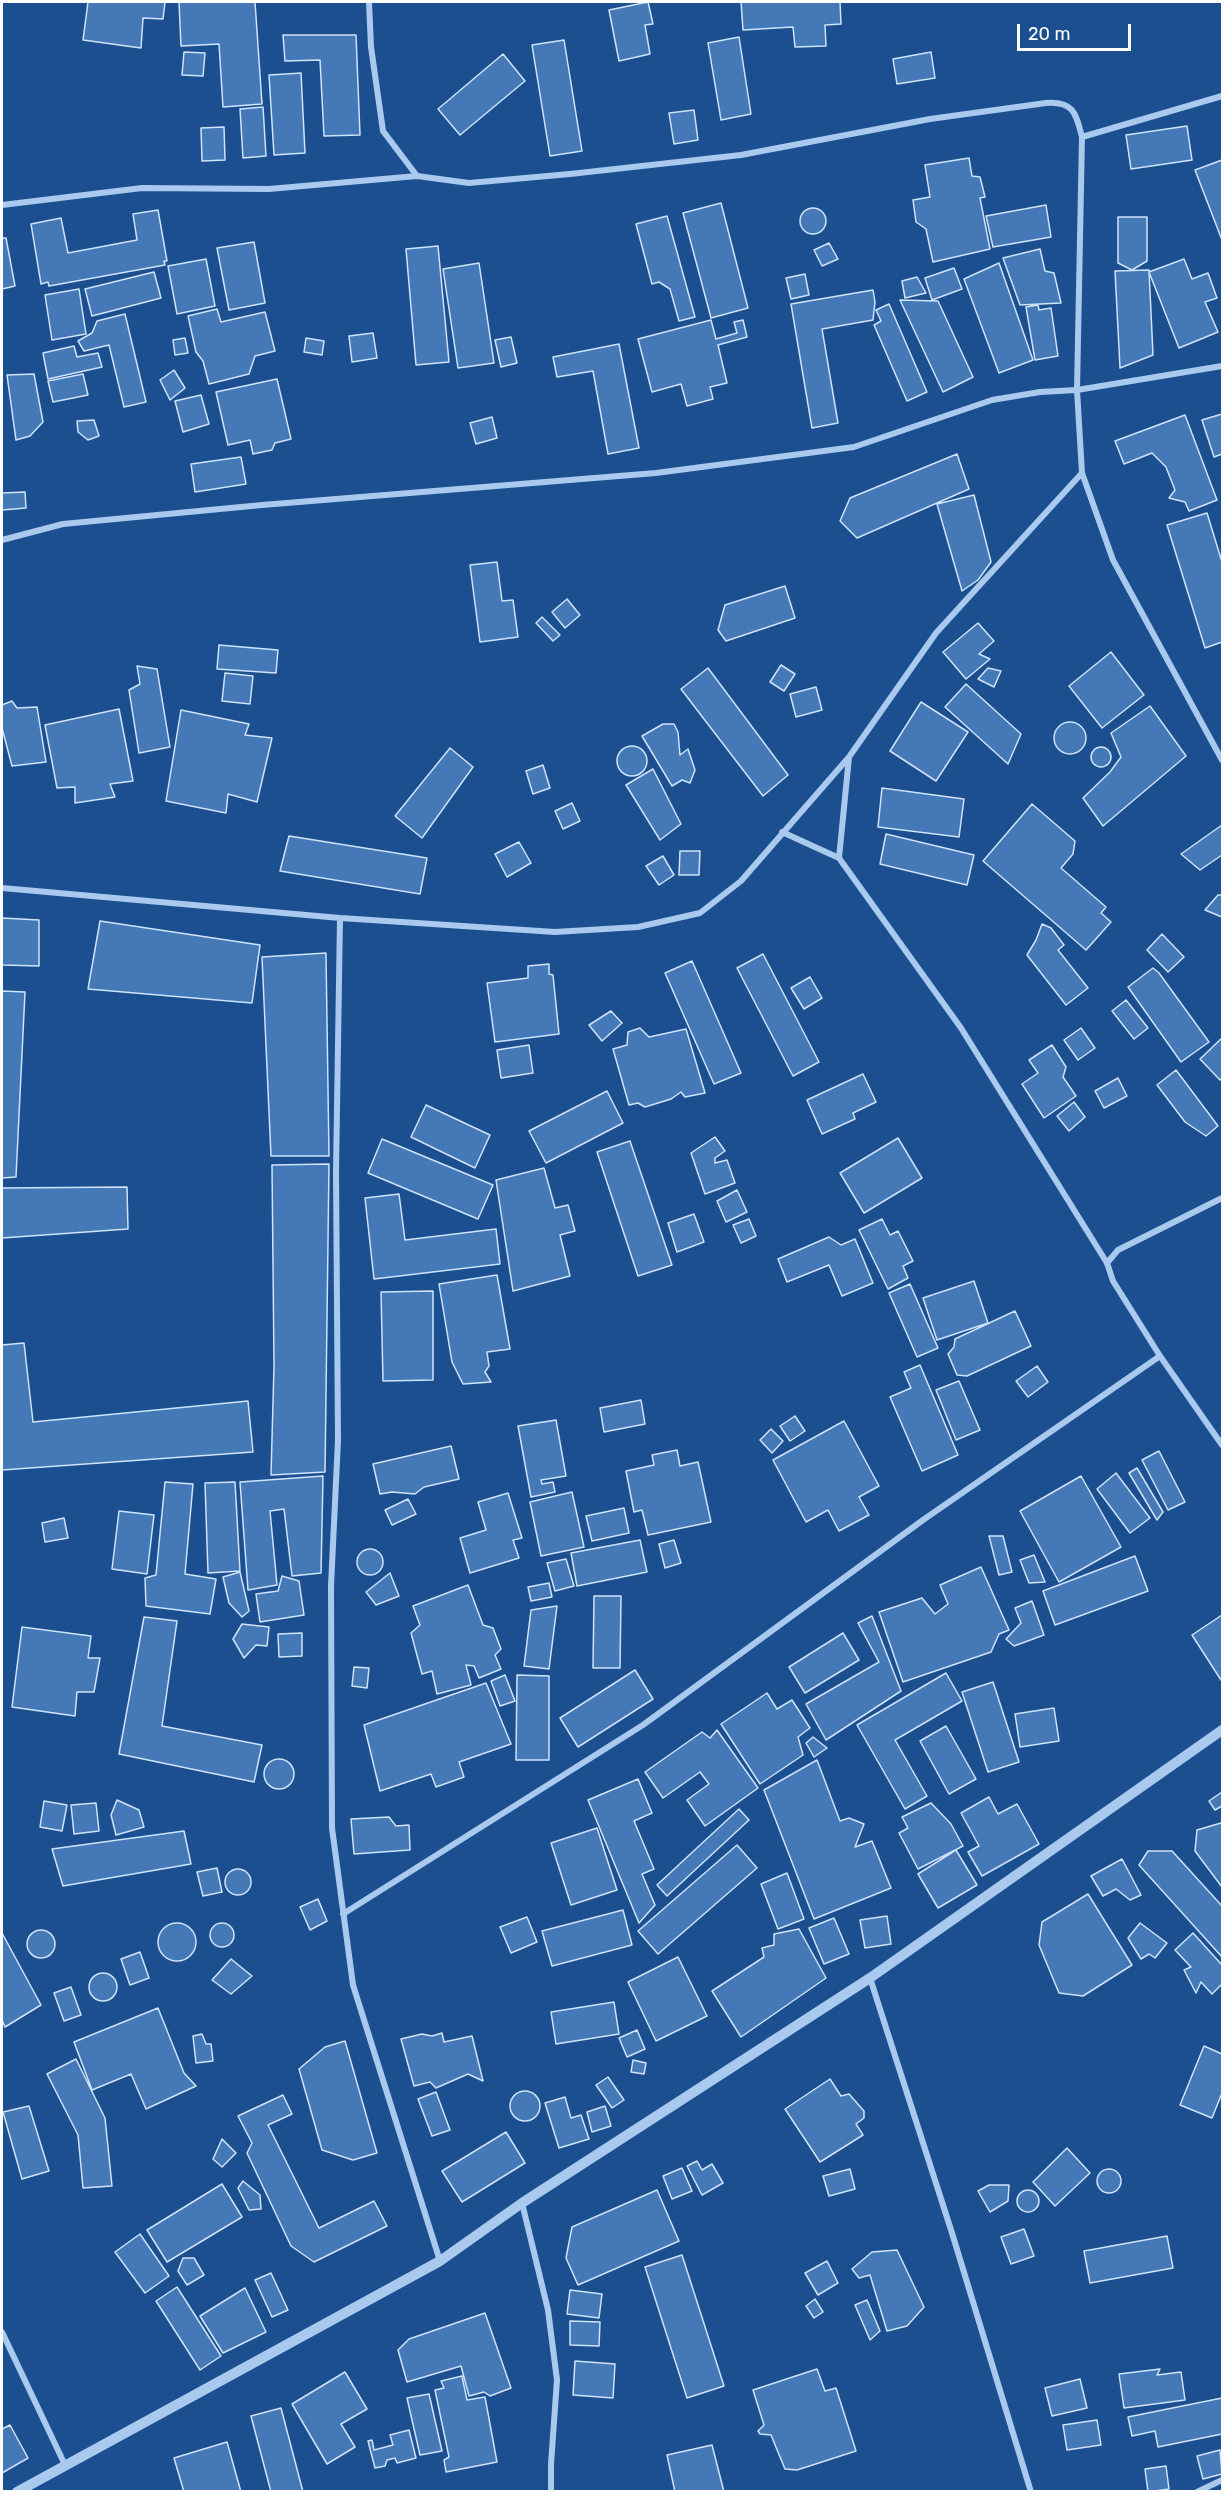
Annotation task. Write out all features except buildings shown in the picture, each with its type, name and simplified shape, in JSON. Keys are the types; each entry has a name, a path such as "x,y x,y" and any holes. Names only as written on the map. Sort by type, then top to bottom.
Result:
{"street":[{"path":"369,2 371,47 383,131 417,176"},
{"path":"1082,137 1222,96"},
{"path":"2,205 142,188 269,189 417,176 469,183 570,174 729,156 930,119 1046,103 1066,105 1076,112 1082,137 1077,390 1082,473 1113,560 1222,760"},
{"path":"2,540 63,524 274,504 656,473 854,447 992,400 1040,392 1077,390 1222,366"},
{"path":"2,888 340,918 555,932 638,927 699,913 741,881 849,757 936,633 1082,473"},
{"path":"839,858 849,757"},
{"path":"782,832 839,858 962,1028 1107,1263 1113,1281 1160,1356 1222,1445"},
{"path":"340,918 336,1171 338,1440 332,1586 330,1730 332,1828 353,1985 440,2261"},
{"path":"1107,1263 1118,1250 1222,1198"},
{"path":"343,1914 644,1725 923,1520 1160,1356"},
{"path":"18,2492 440,2261 522,2203 870,1978 1222,1730"},
{"path":"870,1978 952,2232 1031,2492"},
{"path":"522,2203 548,2310 557,2380 550,2464 551,2492"},
{"path":"2,2332 65,2465"},
{"path":"1197,2492 1222,2480"}]}
